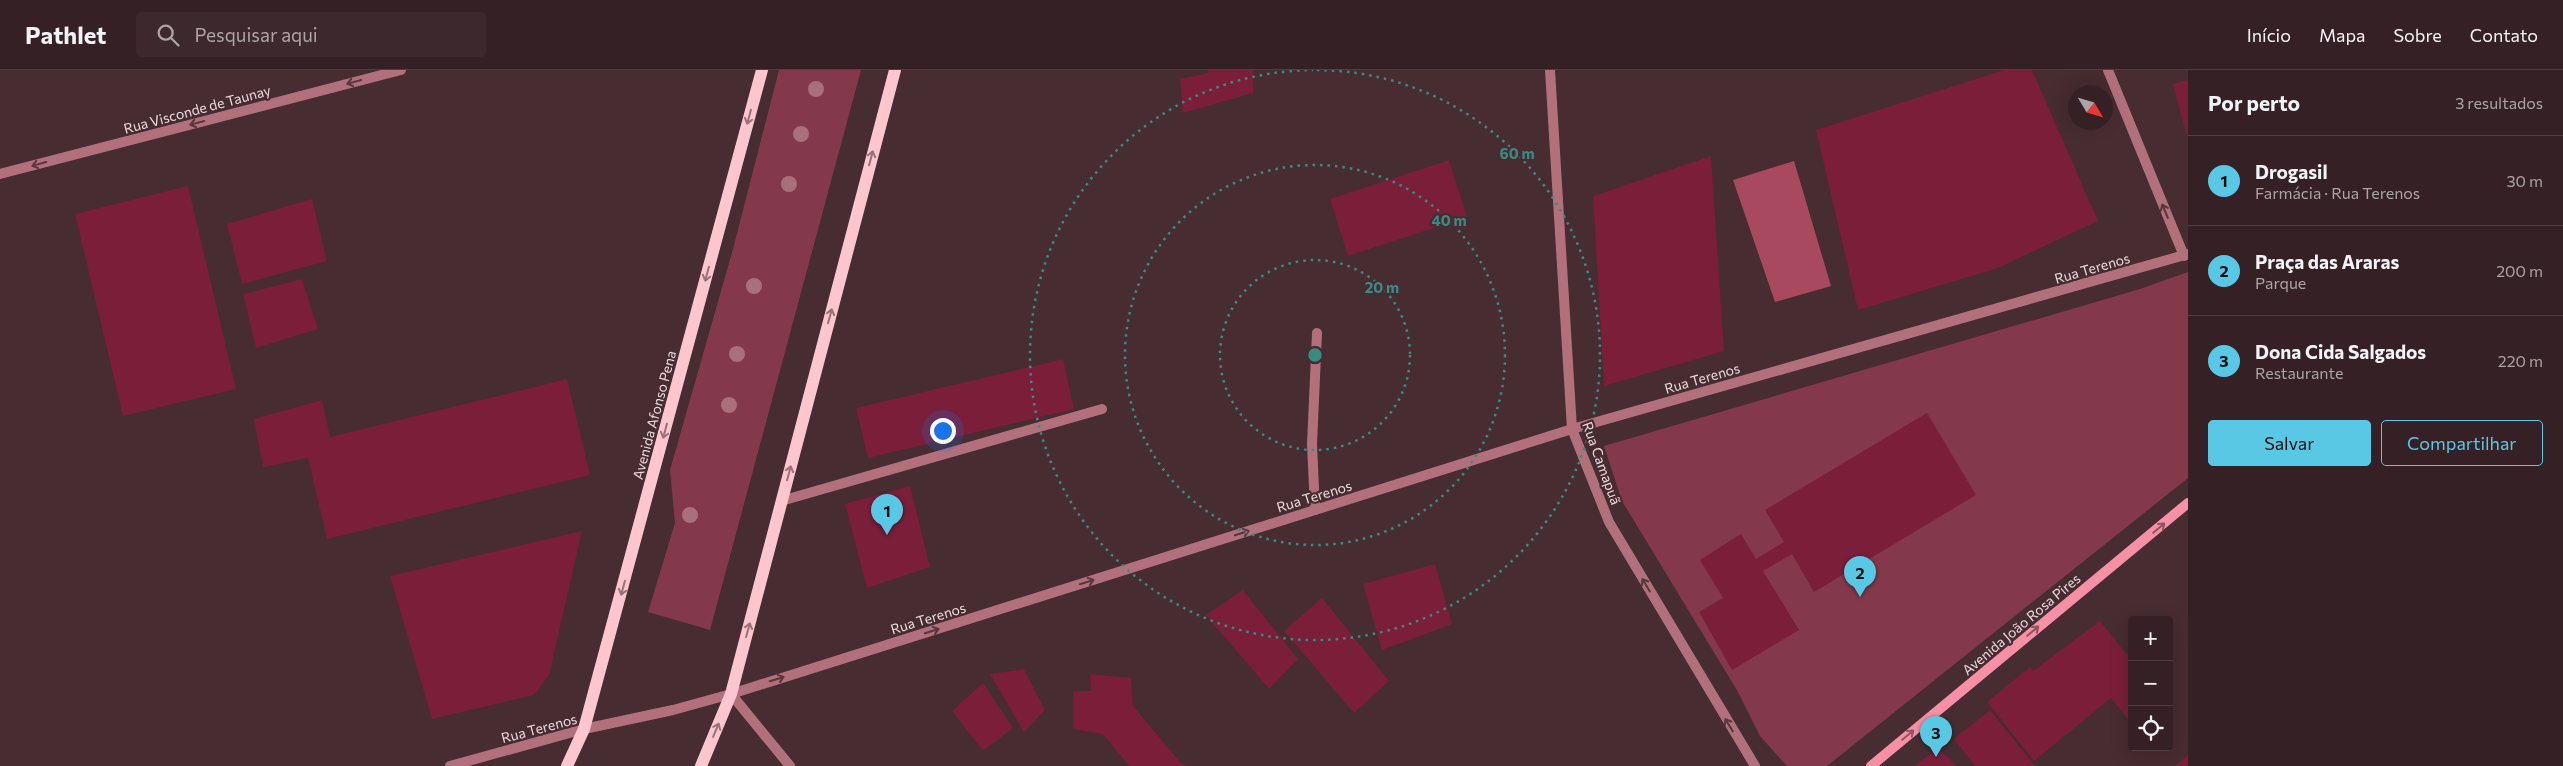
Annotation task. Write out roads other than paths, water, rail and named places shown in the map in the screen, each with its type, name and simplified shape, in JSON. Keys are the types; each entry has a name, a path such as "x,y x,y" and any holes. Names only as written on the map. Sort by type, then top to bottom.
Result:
{"main road":[{"name":"Avenida Afonso Pena","path":"567,766 584,729 762,70"},
{"path":"701,766 731,694 895,70"}],"street":[{"name":"Rua Visconde de Taunay","path":"0,174 401,70"},
{"name":"Rua Camapuã","path":"1550,70 1572,429 1609,522 1754,766"},
{"path":"2108,70 2186,255"},
{"name":"Rua Terenos","path":"450,766 584,729 731,694 1572,429 2186,255"},
{"path":"1315,510 1312,444 1317,333"},
{"path":"781,501 1102,410"},
{"name":"Avenida João Rosa Pires","path":"1871,766 2188,503"},
{"path":"731,694 790,766"}],"place":[{"name":"Drogasil","path":"887,535"},
{"name":"Praça das Araras","path":"1860,597"},
{"name":"Dona Cida Salgados","path":"1936,757"}]}
